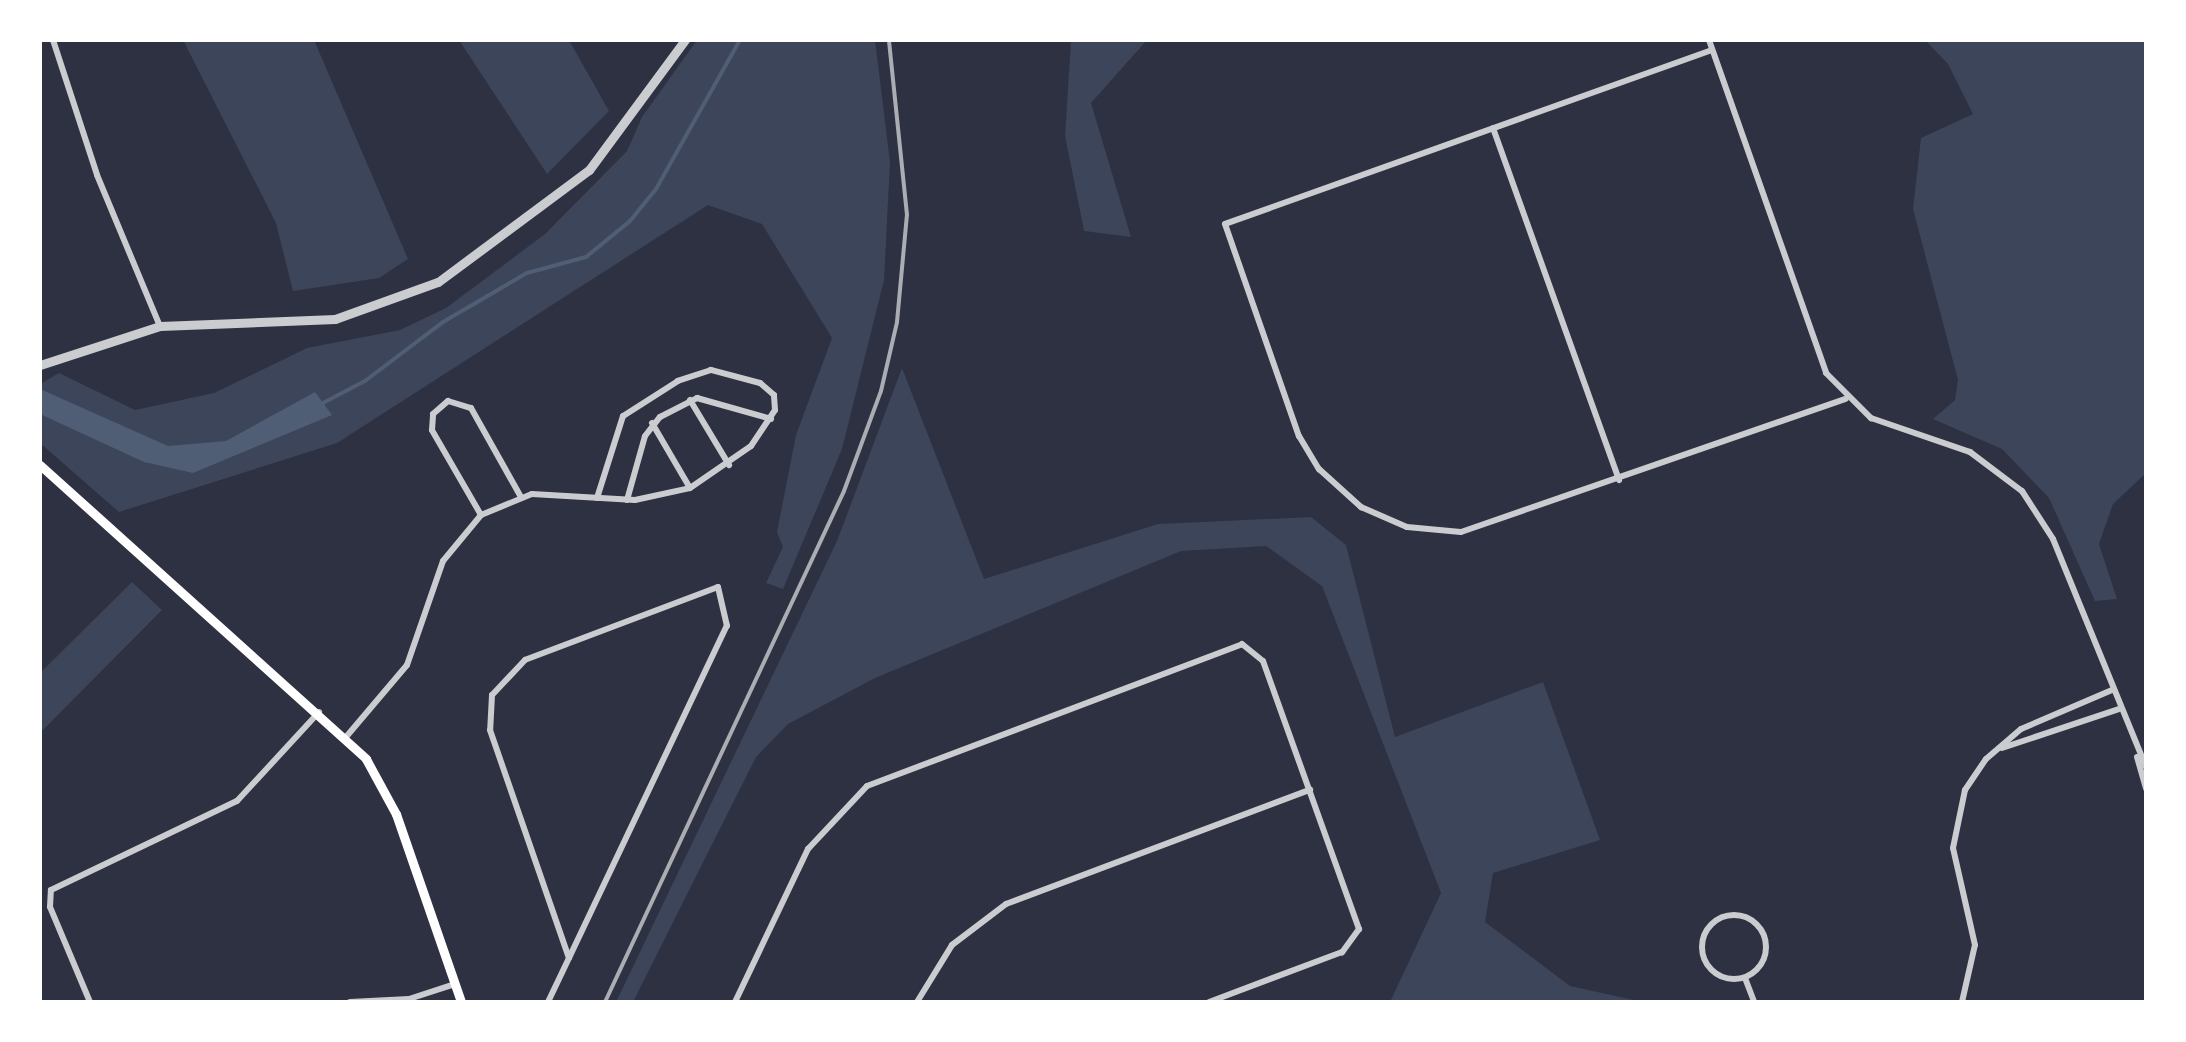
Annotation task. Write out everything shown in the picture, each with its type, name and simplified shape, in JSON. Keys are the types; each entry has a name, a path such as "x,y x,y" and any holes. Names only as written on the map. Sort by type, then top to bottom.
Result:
{"main road":[{"path":"40,466 346,736 390,800 461,1002"}],"street":[{"path":"53,40 97,175 160,326"},
{"path":"40,365 160,326 300,321 376,309 476,259 589,170 685,40"},
{"path":"1709,40 1826,373 1846,398 1883,425 1980,458 2022,491 2053,540 2134,746 2146,789"},
{"path":"1712,50 1225,224 1298,436 1319,469 1361,507 1418,530 1475,530 1846,398"},
{"path":"1493,128 1619,480"},
{"path":"346,736 407,665 443,561 481,514 521,497 627,500 690,488 729,466 771,419 774,394 760,383 696,372 622,416 597,498"},
{"path":"481,514 432,430 432,414 448,401 462,400 474,412 521,497"},
{"path":"627,500 652,423 690,400 771,419"},
{"path":"690,400 729,466"},
{"path":"652,423 690,488"},
{"path":"548,1002 569,958 727,626 718,587 525,660 501,678 492,696 490,730 569,958"},
{"path":"735,1002 808,850 867,786 1230,645 1248,645 1260,656 1357,916 1356,940 1342,952 1209,1002"},
{"path":"1962,1002 1976,945 1954,830 1965,790 1996,750 2021,729 2112,690"},
{"path":"1996,750 2119,709"},
{"path":"90,1002 50,907 51,890 236,800 319,712"},
{"path":"2134,746 2146,768"},
{"path":"917,1002 952,945 1006,904 1310,790"},
{"path":"1749,918 1764,934 1766,955 1745,978 1724,978 1707,966 1702,945 1718,919 1749,918"},
{"path":"1745,978 1754,1002"},
{"path":"350,1002 409,999 455,984"}],"shaded area":[{"path":"183,40 314,40 408,259 379,278 293,291 276,223"},
{"path":"459,40 569,40 609,111 547,174"},
{"path":"697,40 875,40 890,162 884,280 842,449 783,589 766,583 783,547 777,532 796,435 832,338 762,224 708,205 337,443 119,512 40,443 40,384 59,373 135,410 214,393 307,348 400,330 446,308 545,234 627,151 642,117"},
{"path":"1071,40 1147,40 1091,103 1131,237 1084,231 1065,136"},
{"path":"1925,40 2146,40 2146,473 2113,504 2099,544 2117,599 2095,601 2049,498 2002,449 1933,419 1955,400 1958,380 1913,209 1921,138 1973,114 1948,64"},
{"path":"902,368 984,579 1158,524 1311,517 1346,545 1395,737 1543,682 1600,840 1493,873 1485,922 1570,986 1643,1002 1390,1002 1441,893 1322,586 1266,546 1181,551 875,678 788,724 756,757 633,1002 616,1002 837,541"},
{"path":"40,389 168,446 226,441 315,392 332,415 193,473 144,462 40,414"},
{"path":"132,582 162,610 40,733 40,673"}],"waterway":[{"path":"321,404 365,381 443,322 527,273 586,257 630,221 656,189 740,40"}],"railway":[{"path":"605,1002 844,491 881,391 897,322 907,215 889,40"}]}
